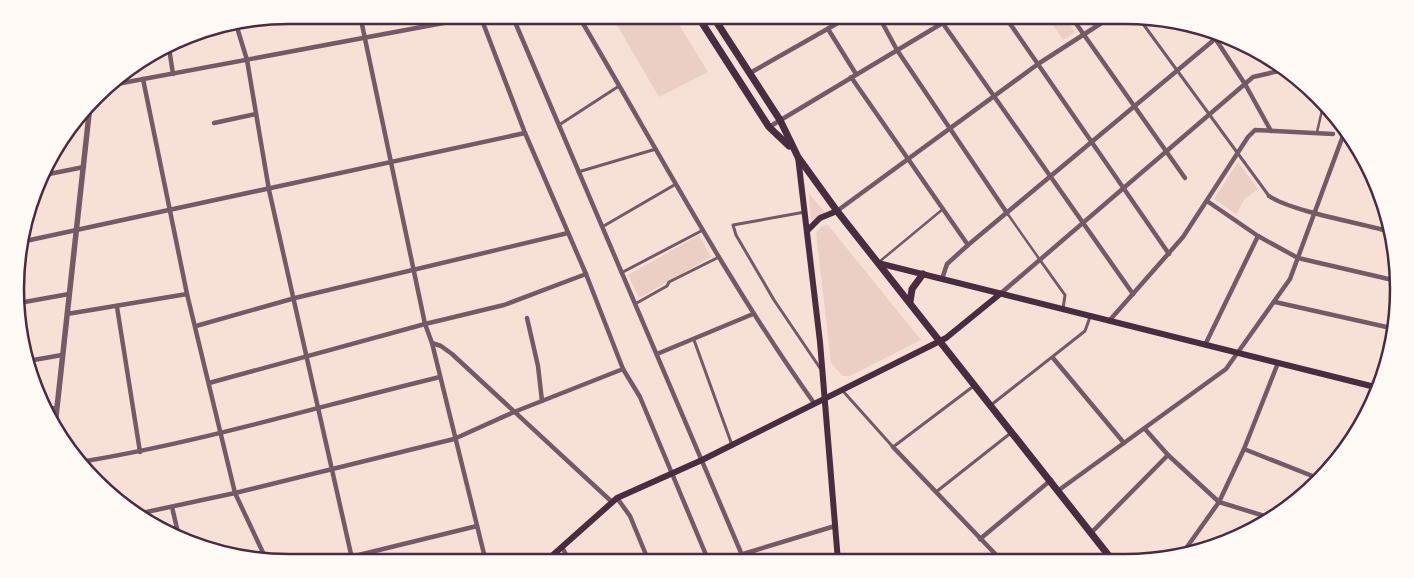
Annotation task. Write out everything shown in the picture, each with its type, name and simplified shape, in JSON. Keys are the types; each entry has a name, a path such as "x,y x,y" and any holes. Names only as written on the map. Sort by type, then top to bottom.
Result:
{"main road":[{"path":"704,24 769,126 793,150 837,211 1059,490 1108,554"},
{"path":"718,24 780,120 793,150"},
{"path":"798,157 806,212 825,398 837,554"},
{"path":"808,230 820,218 837,211"},
{"path":"878,263 1372,386"},
{"path":"910,302 912,289 923,274"},
{"path":"554,554 615,500 702,460 951,336 1000,294"}],"street":[{"path":"362,24 425,324 432,343 454,439 484,554"},
{"path":"123,83 439,24"},
{"path":"485,24 525,133 586,274 623,369 640,397 706,554"},
{"path":"516,24 743,554 835,526"},
{"path":"583,24 753,314 814,403"},
{"path":"750,73 837,24"},
{"path":"883,24 897,50 1007,213"},
{"path":"769,126 940,24"},
{"path":"943,24 1133,294"},
{"path":"1010,24 1169,254"},
{"path":"1076,24 1185,178"},
{"path":"837,211 1038,64 1100,24"},
{"path":"1143,24 1269,196 1275,200 1314,212 1383,229"},
{"path":"238,29 247,60 269,190 308,355 351,554"},
{"path":"828,29 853,75 908,160 968,245"},
{"path":"942,279 947,264 968,245 1050,174 1214,39"},
{"path":"1218,41 1271,131"},
{"path":"170,52 173,74"},
{"path":"1000,294 1245,84 1253,78 1277,72"},
{"path":"142,79 187,294 235,493 263,553"},
{"path":"558,125 619,86"},
{"path":"214,123 256,114"},
{"path":"56,415 89,115"},
{"path":"1109,321 1169,254 1255,130 1333,134"},
{"path":"28,240 391,164 525,133"},
{"path":"1059,490 1145,430 1226,369 1239,353 1266,311 1275,302 1290,279 1343,138"},
{"path":"578,172 656,149"},
{"path":"50,174 84,167"},
{"path":"602,227 676,184"},
{"path":"1207,201 1258,236 1298,258 1390,279"},
{"path":"806,212 733,225 774,300 822,371"},
{"path":"621,273 703,229"},
{"path":"196,326 295,298 568,233"},
{"path":"1205,345 1258,236"},
{"path":"635,304 676,278 720,256"},
{"path":"1040,260 1065,295 1063,310"},
{"path":"209,383 425,324 504,305 586,274"},
{"path":"24,302 69,294"},
{"path":"67,314 187,294"},
{"path":"1275,302 1387,327"},
{"path":"117,307 140,452"},
{"path":"657,354 753,314"},
{"path":"991,405 1086,331 1090,317"},
{"path":"527,318 538,366 542,401"},
{"path":"694,340 732,445"},
{"path":"432,343 441,346 452,354 514,412 615,500 630,516 646,554"},
{"path":"33,359 62,355"},
{"path":"1053,358 1124,443"},
{"path":"1188,546 1219,502 1244,449 1278,363"},
{"path":"146,512 235,493 454,439 514,412 623,369"},
{"path":"87,461 140,452 221,434 440,377"},
{"path":"893,447 975,385"},
{"path":"842,389 893,447 995,554"},
{"path":"1145,430 1168,455 1219,502 1263,516"},
{"path":"936,492 1012,431"},
{"path":"1244,449 1313,476"},
{"path":"1091,533 1168,455"},
{"path":"980,539 1051,480"},
{"path":"172,507 177,530"},
{"path":"359,554 476,526"},
{"path":"562,547 566,554"}],"lane":[{"path":"1317,132 1322,111"},
{"path":"878,263 943,209"},
{"path":"1007,213 1040,260"}],"shaded area":[{"path":"616,24 679,24 708,72 659,97"},
{"path":"1052,24 1070,24 1075,32 1063,40"},
{"path":"1238,162 1258,189 1244,200 1236,214 1214,199"},
{"path":"809,194 825,212 811,221"},
{"path":"828,225 921,340 850,376 843,376 831,363 816,233 822,226"},
{"path":"699,235 711,257 639,298 628,275"}]}
